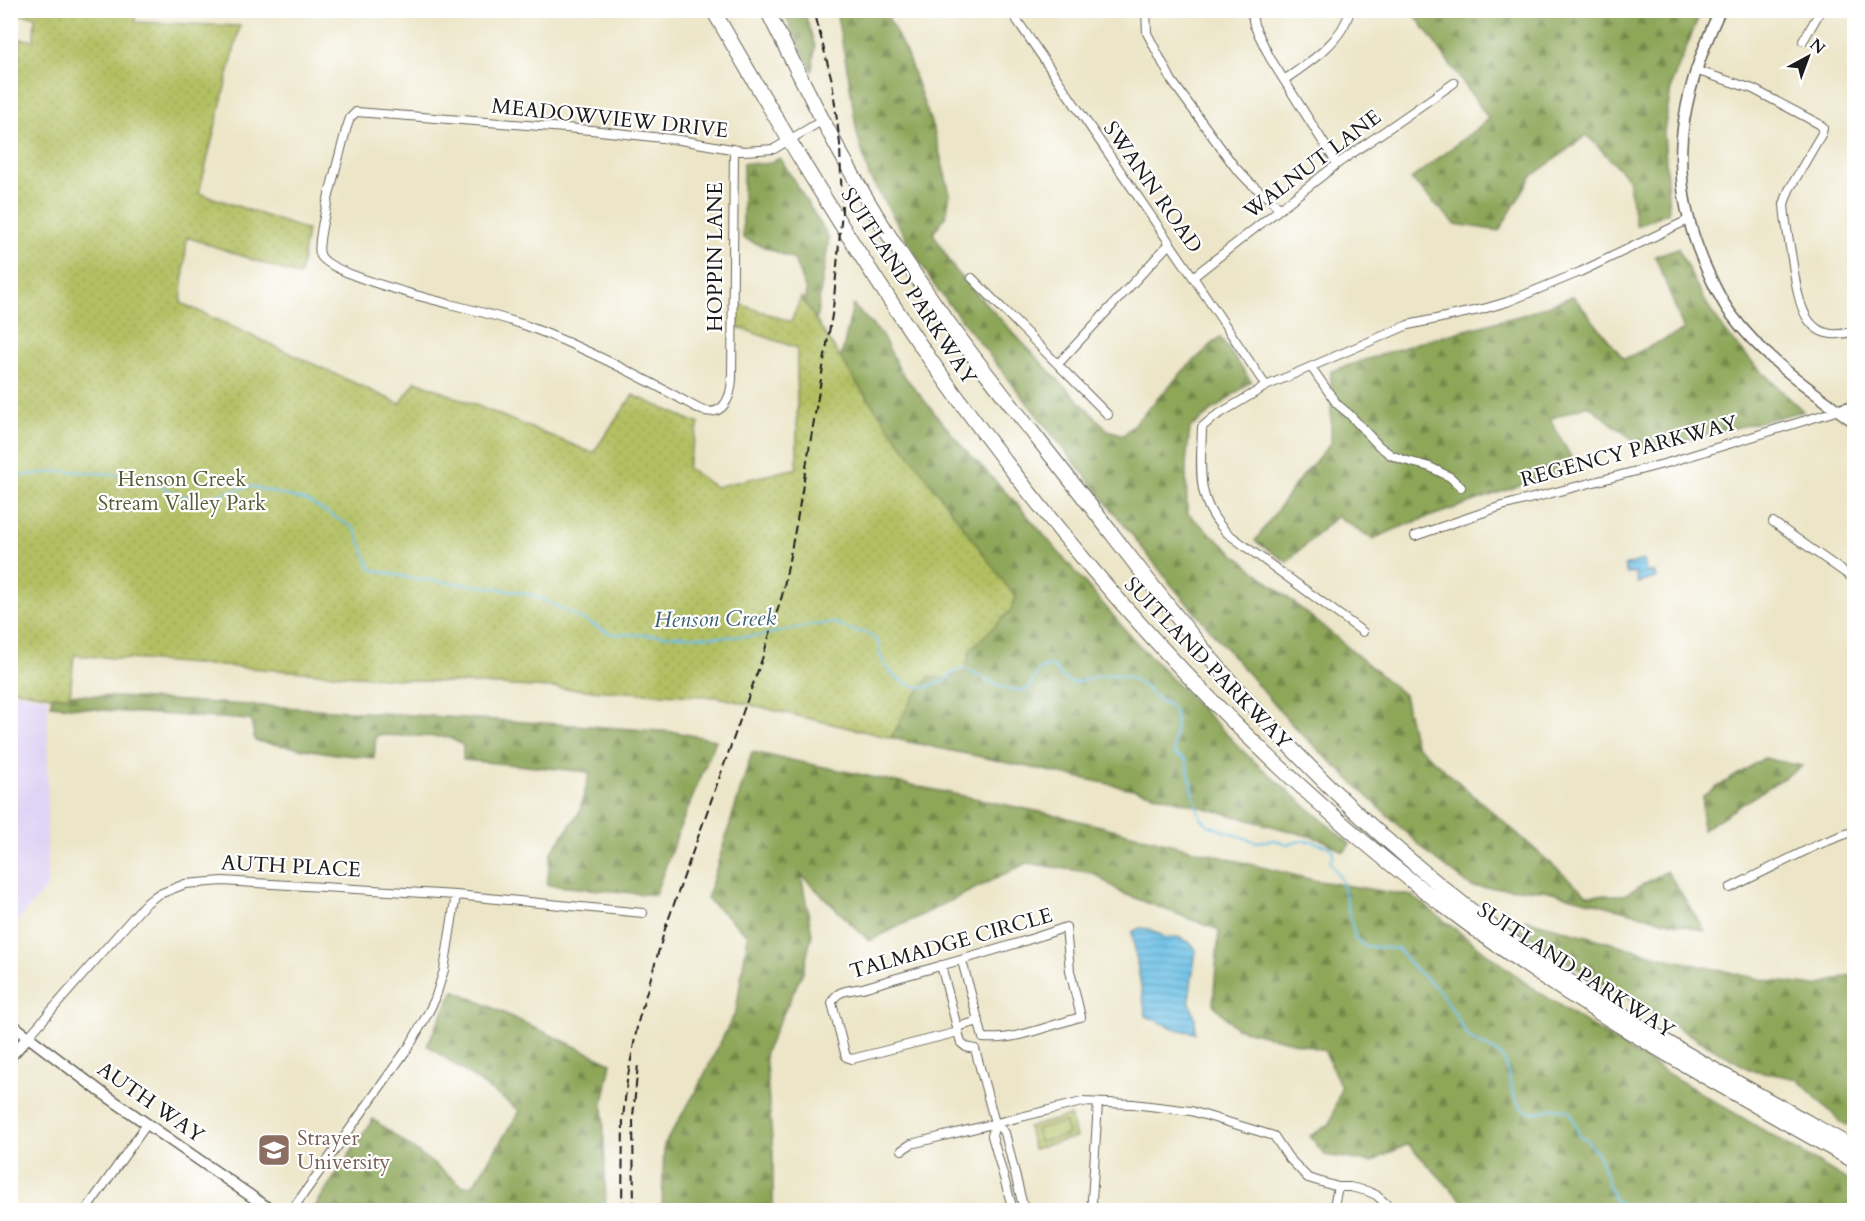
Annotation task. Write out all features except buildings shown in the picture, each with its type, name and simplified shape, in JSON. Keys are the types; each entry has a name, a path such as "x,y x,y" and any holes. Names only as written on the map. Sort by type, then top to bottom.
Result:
{"highway":[{"name":"SUITLAND PARKWAY","path":"713,10 892,303 957,396 1071,545 1137,622 1191,680 1258,747 1324,808 1386,861 1517,960 1654,1048 1854,1161"},
{"name":"SUITLAND PARKWAY","path":"767,10 823,120 879,219 952,328 1203,649 1262,717 1318,776 1423,872 1549,968 1663,1041 1854,1148"}],"main road":[{"path":"1720,10 1695,70 1686,102 1682,130 1681,173 1688,220 1710,278 1730,313 1759,346 1798,380 1854,422"},
{"name":"REGENCY PARKWAY","path":"1839,410 1854,406"},
{"name":"AUTH WAY","path":"10,1023 101,1092 272,1210"},
{"name":"AUTH PLACE","path":"10,1057 29,1036"}],"street":[{"name":"SWANN ROAD","path":"1010,10 1266,386"},
{"path":"1146,10 1147,33 1172,81 1234,166 1248,182 1281,209"},
{"path":"1251,10 1261,43 1337,164"},
{"path":"1284,80 1305,66 1339,34 1350,10"},
{"path":"1803,41 1821,10"},
{"path":"1695,70 1753,89 1823,128 1822,134 1789,190 1784,204 1797,293 1801,309 1818,330 1833,333 1854,331"},
{"name":"WALNUT LANE","path":"1193,277 1337,164 1454,84"},
{"name":"MEADOWVIEW DRIVE","path":"385,286 335,267 324,261 319,251 348,121 361,111 579,129 680,140 734,149 768,151 823,120"},
{"name":"HOPPIN LANE","path":"385,286 527,326 579,348 708,413 717,411 729,396 732,365 734,149"},
{"path":"1363,632 1227,533 1215,521 1204,496 1201,478 1202,427 1214,417 1266,386 1408,325 1507,302 1591,267 1688,220"},
{"path":"1058,364 1170,243"},
{"path":"972,278 1108,414"},
{"path":"1311,367 1337,404 1379,446 1397,458 1430,467 1450,477 1461,487"},
{"name":"REGENCY PARKWAY","path":"1415,536 1502,506 1667,463 1839,410"},
{"path":"1773,522 1854,579"},
{"path":"1730,888 1817,845 1854,831"},
{"name":"AUTH PLACE","path":"29,1036 144,905 186,884 223,881 456,896 643,913"},
{"path":"292,1210 404,1053 428,1013 444,970 456,896"},
{"name":"TALMADGE CIRCLE","path":"958,1029 852,1059 846,1057 832,1003 833,997 839,993 962,960 1066,927 1070,972 1081,1017 1017,1035 997,1039 983,1038"},
{"path":"962,960 983,1038 975,1049"},
{"path":"942,965 961,1043 975,1049"},
{"path":"958,1029 979,1021"},
{"path":"975,1049 995,1123 993,1136 1013,1210"},
{"path":"902,1150 911,1144 1082,1102 1133,1104 1191,1111 1274,1136 1287,1157 1308,1178 1338,1187 1367,1191 1376,1195 1393,1210"},
{"path":"1093,1210 1098,1103"},
{"path":"995,1123 1005,1133 1024,1210"},
{"path":"86,1210 147,1124"},
{"path":"1333,1210 1338,1187"},
{"path":"1010,1200 1021,1197"}],"shaded area":[{"path":"11,692 48,698 47,887 11,929"}],"green space":[{"name":"Henson Creek Stream Valley Park","path":"11,10 136,11 135,22 240,26 199,193 307,230 300,276 187,237 181,303 400,404 416,381 593,453 633,395 699,424 687,467 715,487 797,468 797,348 737,327 737,303 791,322 801,297 860,388 1016,598 1010,611 970,650 965,672 943,679 930,677 912,699 891,738 718,697 424,681 74,655 70,696 51,696 11,689 10,185 20,39 34,40 35,16 11,14"},
{"path":"783,11 804,11 815,46 812,71"},
{"path":"836,11 885,11 907,55 934,131 950,194 946,216 933,233 956,272 1052,374 1108,430 1124,435 1185,369 1220,337 1251,381 1190,428 1186,465 1187,513 1404,695 1415,744 1587,895 1624,895 1667,871 1705,931 1544,890 1472,887 1431,856 1294,727 1174,588 934,285 869,176 857,134"},
{"path":"1412,11 1701,11 1672,83 1664,132 1669,212 1636,226 1628,178 1587,135 1531,177 1499,231 1455,224 1411,179 1489,119"},
{"path":"780,158 829,238 813,340 800,337 806,291 794,259 743,238 743,163 766,164"},
{"path":"1678,248 1703,297 1730,337 1760,370 1803,411 1646,450 1588,405 1550,419 1576,466 1403,526 1373,539 1337,516 1287,562 1255,541 1298,481 1331,443 1331,371 1417,343 1526,314 1573,296 1624,359 1684,330 1655,256"},
{"path":"853,305 881,334 901,372 961,445 1019,506 1133,639 1249,757 1350,844 1344,852 1323,840 1142,791 905,741 762,705"},
{"path":"52,693 675,732 716,740 655,895 547,885 551,852 579,813 590,772 463,760 463,745 448,737 376,735 374,758 336,754 255,741 251,720 51,705"},
{"path":"752,752 1060,816 1313,880 1412,896 1531,987 1630,1051 1854,1184 1854,1210 1471,1210 1408,1144 1371,1162 1325,1155 1310,1136 1330,1124 1341,1087 1324,1050 1236,1028 1213,1004 1219,930 1122,893 1093,873 1027,863 869,941 801,875 812,934 803,972 765,1052 773,1152 773,1210 662,1210 664,1145 695,1093 736,1011 748,935 707,899"},
{"path":"1764,758 1802,766 1702,830 1703,796"},
{"path":"1525,919 1669,959 1765,980 1816,986 1854,974 1854,1129 1842,1123 1797,1079 1749,1069 1594,979 1518,929"},
{"path":"454,990 611,1063 603,1103 606,1210 318,1210 314,1208 373,1119 463,1186 473,1185 520,1111 427,1045"},
{"path":"1070,1116 1076,1137 1033,1149 1028,1127"},
{"path":"1065,1122 1068,1135 1039,1142 1036,1129"}],"water":[{"path":"1643,560 1647,573 1654,571 1656,578 1638,583 1635,572 1627,574 1624,566"},
{"path":"1140,928 1150,929 1166,938 1178,937 1189,942 1196,950 1189,999 1195,1019 1195,1033 1176,1029 1146,1016 1132,932"}],"waterway":[{"name":"Henson Creek","path":"10,477 61,471 132,475 196,501 250,486 307,501 355,529 371,569 409,578 488,587 533,595 612,634 758,636 835,623 854,631 864,632 874,638 879,644 880,655 886,667 895,677 923,688 945,681 952,673 963,668 1002,687 1018,690 1028,689 1040,669 1052,666 1065,679 1076,683 1098,676 1113,675 1135,680 1171,707 1175,713 1175,754 1186,760 1197,808 1201,818 1208,825 1256,842 1274,840 1288,844 1311,841 1329,847 1333,851 1330,861 1342,881 1355,938 1364,946 1398,949 1441,994 1470,1038 1501,1056 1507,1068 1514,1096 1521,1107 1533,1113 1556,1108 1571,1113 1580,1137 1586,1138 1600,1158 1613,1197 1619,1204 1649,1206 1666,1210"}],"railway":[{"path":"622,1210 623,1118 638,1022 665,929 762,659 782,596 833,309 842,211 840,144 832,81 814,10"},
{"path":"634,1210 633,1117 638,1064"}],"place":[{"name":"Strayer University","path":"274,1150"}]}
